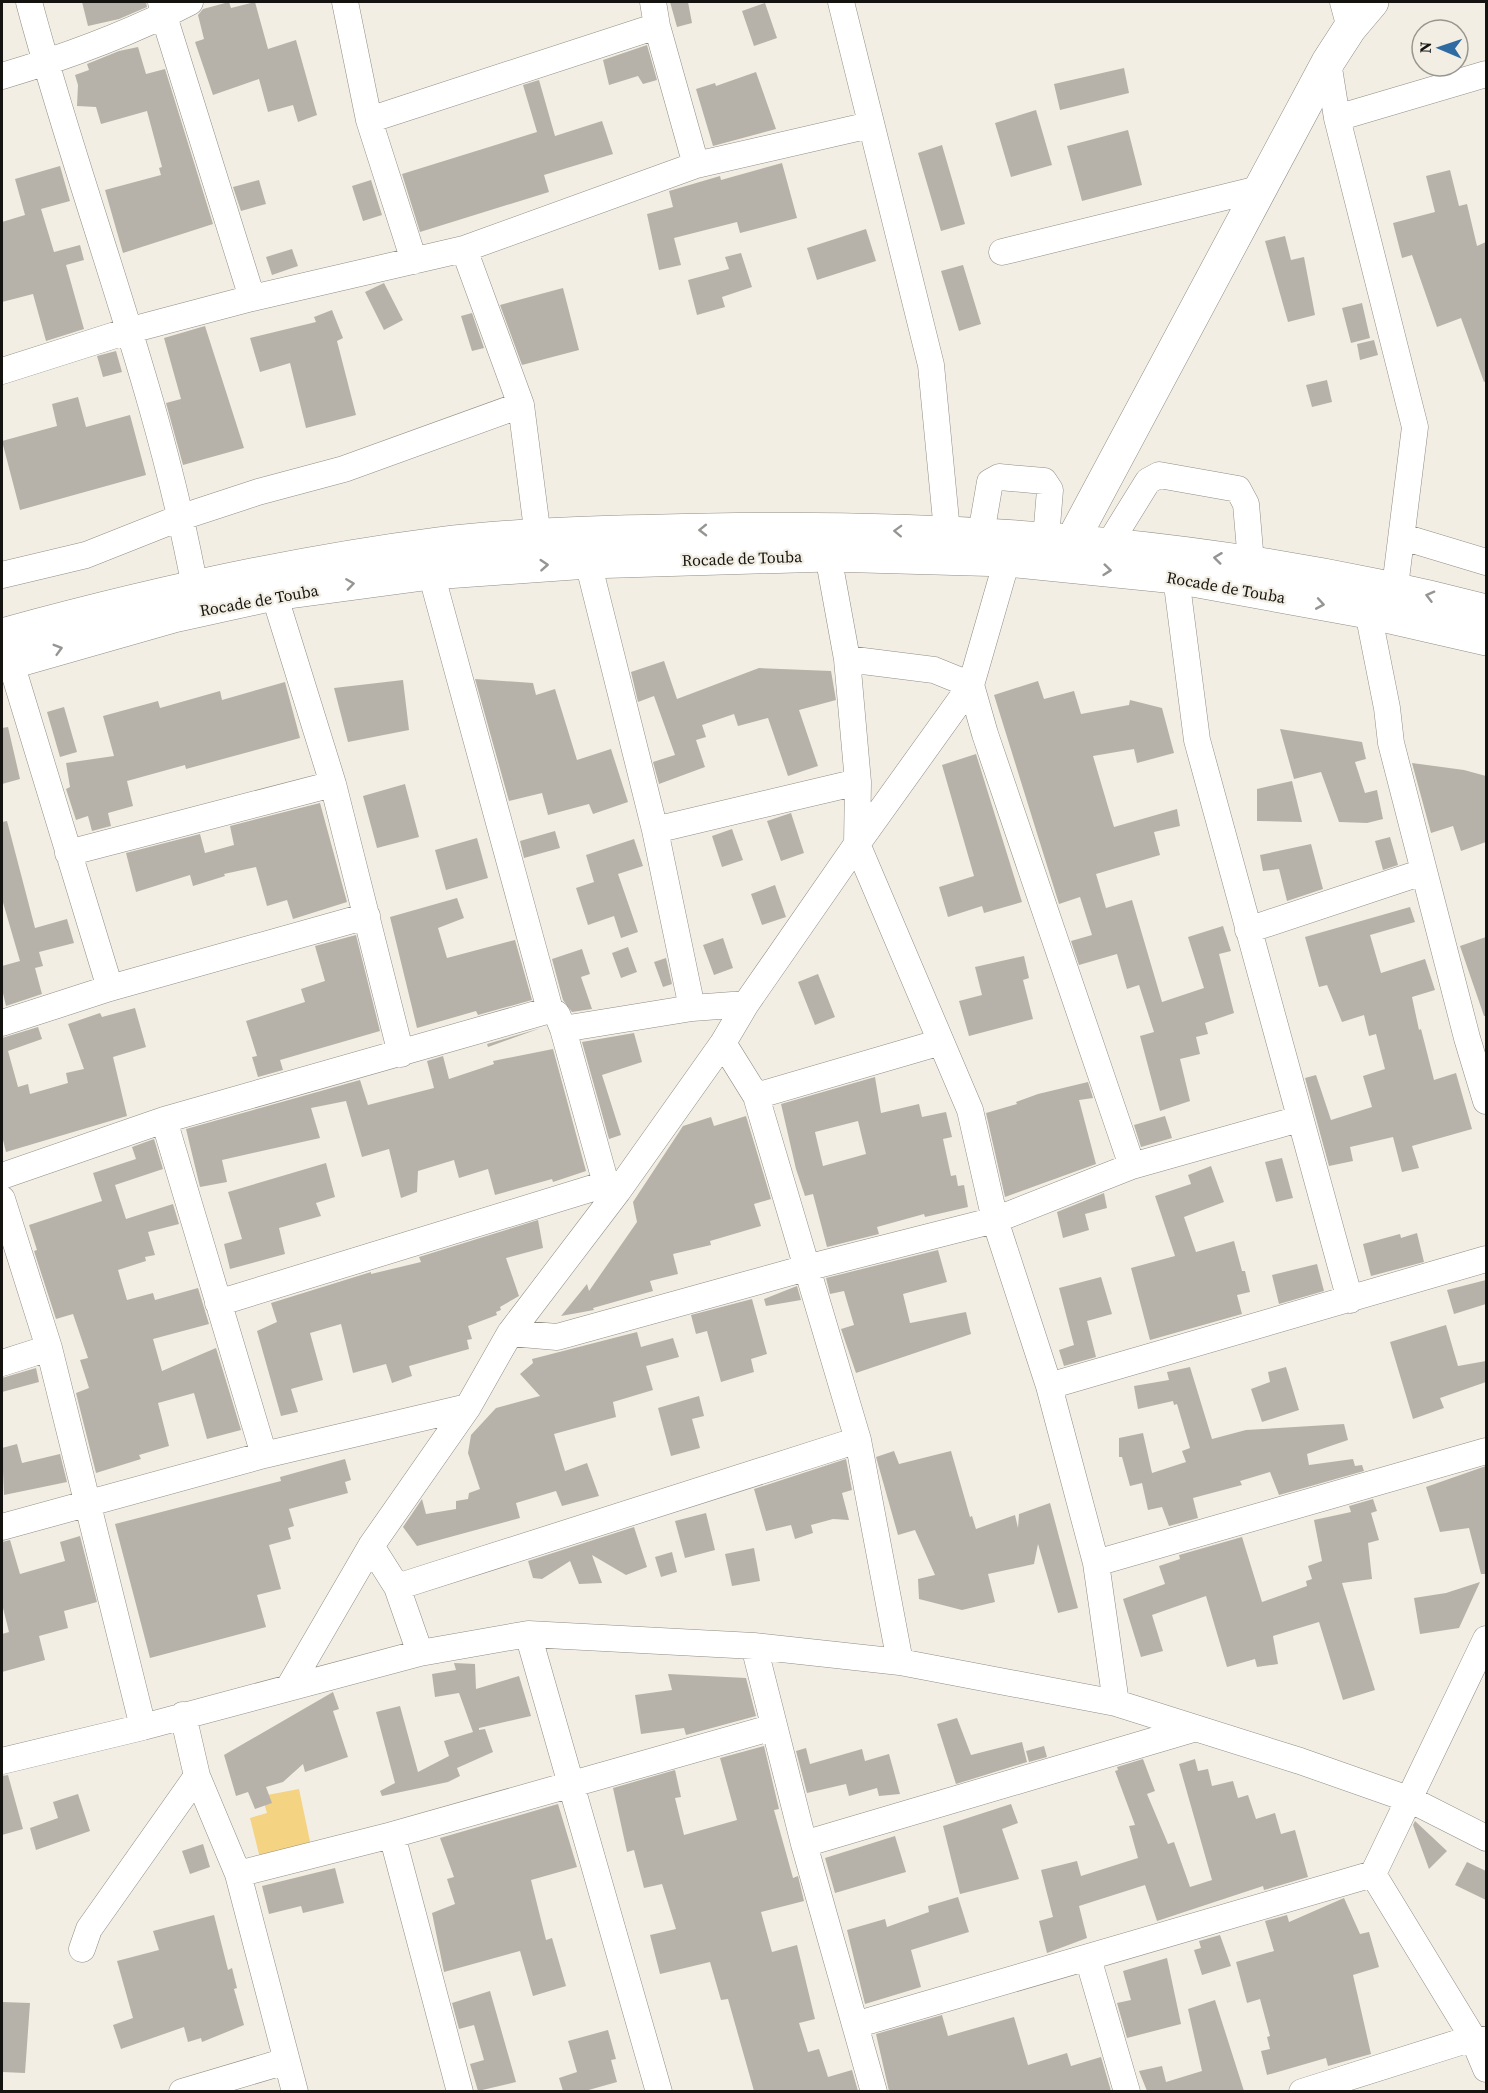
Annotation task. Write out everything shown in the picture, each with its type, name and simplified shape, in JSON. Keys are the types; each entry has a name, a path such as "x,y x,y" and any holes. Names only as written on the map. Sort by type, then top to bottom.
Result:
{"main road":[{"path":"1059,548 1328,62 1346,15 1371,2"},
{"name":"Rocade de Touba","path":"5,654 195,588 252,574 439,544 602,532 825,528 949,545 1007,560 1059,548 1109,544 1251,562 1395,587 1486,611"},
{"name":"Rocade de Touba","path":"5,654 274,594 431,573 588,562 828,555 949,545 981,534 1059,548 1176,577 1368,612 1486,639"}],"street":[{"path":"28,2 45,63 131,330 182,517 195,588"},
{"path":"2,76 45,63 162,9 190,2"},
{"path":"345,2 369,120 414,261"},
{"path":"841,2 931,364 949,545"},
{"path":"162,9 252,298"},
{"path":"369,120 655,14 696,165"},
{"path":"1328,62 1337,118 1415,427 1395,587"},
{"path":"1337,118 1486,74"},
{"path":"2,371 131,330 252,298 464,249 696,165 870,125"},
{"path":"1002,252 1258,189"},
{"path":"464,249 521,405 538,537"},
{"path":"2,575 86,555 182,517 258,492 344,469 521,405"},
{"path":"1109,544 1148,481 1159,475 1238,489 1246,504 1251,562"},
{"path":"981,534 990,482 999,477 1044,481 1050,490 1059,548"},
{"path":"1403,537 1486,562"},
{"path":"828,555 847,658 858,782 857,843 970,1110 995,1220 1049,1386 1096,1563 1116,1703"},
{"path":"289,1686 371,1546 468,1407 510,1333 612,1187 723,1043 746,1004 857,843 971,685 1007,560"},
{"path":"588,562 655,830 692,1008"},
{"path":"431,573 557,1019 612,1187"},
{"path":"1176,577 1197,740 1350,1300"},
{"path":"274,594 333,784 401,1054"},
{"path":"1368,612 1387,708 1391,743 1423,872 1477,1033 1486,1101"},
{"path":"5,654 110,988"},
{"path":"847,658 934,670 971,685"},
{"path":"971,685 985,734 1132,1166"},
{"path":"655,830 858,782"},
{"path":"68,853 333,784"},
{"path":"1248,930 1423,872"},
{"path":"2,1023 110,988 367,916"},
{"path":"2,1176 164,1120 401,1054 557,1019 746,1004"},
{"path":"756,1096 941,1042"},
{"path":"723,1043 756,1096 858,1440 900,1662"},
{"path":"510,1333 557,1337 806,1268 995,1220 1132,1166 1299,1119"},
{"path":"164,1120 264,1455"},
{"path":"218,1303 612,1187"},
{"path":"2,1199 49,1348 143,1728"},
{"path":"1049,1386 1486,1259"},
{"path":"2,1363 49,1348"},
{"path":"2,1527 264,1455 468,1407"},
{"path":"397,1587 858,1440"},
{"path":"1096,1563 1486,1451"},
{"path":"371,1546 397,1587 420,1653"},
{"path":"2,1761 143,1728 289,1686 420,1653 528,1634 754,1646 900,1662 1116,1703 1300,1761 1411,1800 1486,1838"},
{"path":"528,1634 573,1784 659,2091"},
{"path":"855,2025 1372,1874 1411,1800 1486,1639"},
{"path":"754,1646 804,1844 874,2091"},
{"path":"183,1715 197,1776 238,1874 295,2091"},
{"path":"238,1874 392,1835 774,1727"},
{"path":"804,1844 1193,1729"},
{"path":"82,1948 89,1929 197,1776"},
{"path":"392,1835 460,2091"},
{"path":"1372,1874 1480,2039 1486,2069"},
{"path":"1088,1958 1127,2091"},
{"path":"1302,2091 1358,2084 1480,2039"},
{"path":"182,2091 286,2061"}],"shaded area":[{"path":"299,1789 311,1846 261,1862 250,1818 267,1813 262,1796"}],"building":[{"path":"82,2 146,2 147,7 119,19 88,26"},
{"path":"229,2 231,8 255,2 268,49 296,40 317,115 298,122 293,105 268,112 259,79 213,95 195,42 204,39 198,15 203,9"},
{"path":"670,2 688,2 692,23 677,27"},
{"path":"765,3 777,38 754,46 742,11"},
{"path":"647,45 657,80 643,84 638,76 609,85 603,60"},
{"path":"138,47 146,74 165,69 213,224 123,253 105,190 161,175 159,168 162,167 147,111 101,124 96,107 77,106 78,85 75,75 89,70 87,64 119,51"},
{"path":"1124,68 1129,93 1060,110 1054,84"},
{"path":"756,72 776,129 713,146 696,89 715,83 716,86"},
{"path":"539,80 555,136 602,121 613,154 544,175 549,192 420,232 402,174 537,132 523,85"},
{"path":"1036,110 1052,165 1011,177 995,123"},
{"path":"1128,130 1142,185 1082,201 1067,146"},
{"path":"942,145 965,224 941,231 918,153"},
{"path":"782,163 797,218 740,233 737,222 674,238 681,265 659,270 647,214 673,207 669,191 720,176 721,180"},
{"path":"60,166 70,201 41,209 54,252 80,245 84,260 66,265 84,329 46,341 33,294 2,302 2,222 25,215 15,179"},
{"path":"1450,170 1459,206 1467,204 1477,246 1486,242 1486,381 1484,382 1461,318 1437,327 1412,255 1402,258 1393,223 1435,212 1426,176"},
{"path":"259,180 266,204 241,211 233,187"},
{"path":"371,180 382,215 363,221 352,186"},
{"path":"866,229 876,261 817,280 807,248"},
{"path":"1285,236 1291,260 1304,257 1315,315 1288,322 1265,241"},
{"path":"292,249 298,266 272,275 266,257"},
{"path":"741,253 752,287 722,297 725,307 697,315 688,280 729,269 725,257"},
{"path":"963,265 981,324 959,331 941,271"},
{"path":"384,283 403,320 384,330 365,292"},
{"path":"563,288 579,350 522,365 500,305"},
{"path":"1362,303 1370,338 1351,343 1342,308"},
{"path":"332,310 343,338 337,341 356,415 306,428 290,363 260,372 250,338 316,322 314,317"},
{"path":"472,313 484,348 472,351 461,316"},
{"path":"205,326 244,448 183,465 166,403 181,399 164,338"},
{"path":"1374,340 1378,355 1360,360 1357,344"},
{"path":"116,351 122,372 103,377 97,356"},
{"path":"1327,380 1332,402 1312,407 1306,385"},
{"path":"78,397 86,427 130,415 146,475 20,510 2,441 57,426 52,404"},
{"path":"664,661 677,699 759,668 831,671 836,700 799,710 818,766 788,776 768,718 738,726 734,714 702,725 706,737 696,740 705,767 659,784 653,762 675,755 654,696 638,702 631,672"},
{"path":"475,679 533,683 536,695 555,689 577,760 611,749 628,802 593,814 589,804 548,815 542,793 509,801"},
{"path":"403,680 409,730 348,742 334,688"},
{"path":"1038,681 1044,699 1074,691 1081,714 1129,705 1130,700 1162,708 1174,753 1137,763 1134,749 1093,756 1114,827 1177,809 1180,826 1154,832 1160,855 1096,874 1106,908 1132,900 1162,1002 1204,988 1188,937 1223,926 1231,951 1219,954 1234,1013 1205,1023 1208,1034 1196,1037 1200,1054 1180,1059 1190,1101 1160,1111 1140,1036 1154,1032 1139,985 1127,989 1117,954 1079,965 1071,941 1092,935 1080,897 1059,904 994,695"},
{"path":"285,682 300,738 186,769 185,765 127,781 133,806 108,813 111,826 92,831 88,816 76,820 66,789 70,787 66,763 114,756 103,716 158,701 160,708 220,691 222,700"},
{"path":"64,707 77,752 60,757 47,712"},
{"path":"8,727 20,779 2,784 2,728"},
{"path":"1280,729 1362,742 1366,759 1355,762 1365,793 1377,790 1383,819 1367,823 1339,822 1321,772 1294,779"},
{"path":"976,754 1022,902 984,913 982,906 948,917 939,887 974,876 942,765"},
{"path":"1412,763 1464,770 1486,776 1486,842 1461,851 1453,826 1431,833"},
{"path":"1292,781 1302,822 1257,821 1257,789"},
{"path":"405,784 419,837 377,848 363,796"},
{"path":"320,803 347,902 293,919 287,900 267,906 256,867 224,874 225,876 193,886 190,875 136,892 126,853 200,834 205,853 234,845 230,826"},
{"path":"791,813 804,853 781,861 767,821"},
{"path":"7,821 35,928 67,919 74,943 39,952 43,966 35,968 42,994 6,1006 2,989 2,966 20,961 2,899 2,822"},
{"path":"732,829 743,860 722,867 712,836"},
{"path":"555,831 560,848 524,858 520,841"},
{"path":"1390,837 1398,865 1383,870 1375,841"},
{"path":"477,838 488,878 446,890 435,850"},
{"path":"634,839 643,866 618,874 638,932 621,938 614,916 588,925 576,888 594,882 586,855"},
{"path":"1311,844 1323,889 1287,901 1279,869 1263,871 1260,855"},
{"path":"775,885 786,917 762,925 751,894"},
{"path":"457,898 464,918 438,928 447,958 515,940 532,1000 478,1015 476,1011 417,1028 390,917"},
{"path":"1410,907 1415,922 1370,935 1381,973 1425,959 1435,990 1412,997 1419,1030 1421,1029 1434,1080 1456,1073 1472,1129 1412,1146 1419,1168 1402,1172 1393,1137 1350,1147 1353,1161 1329,1166 1305,1078 1316,1075 1331,1120 1372,1107 1363,1076 1385,1069 1376,1034 1369,1036 1364,1015 1342,1022 1327,985 1319,987 1305,937"},
{"path":"356,935 380,1031 280,1060 283,1070 258,1077 252,1057 257,1056 246,1021 305,1002 301,989 325,981 315,946"},
{"path":"1486,937 1486,1016 1484,1016 1460,946"},
{"path":"723,938 733,968 714,975 703,945"},
{"path":"628,947 637,972 621,978 612,953"},
{"path":"582,949 590,974 581,977 592,1009 572,1012 563,1000 552,959"},
{"path":"1024,956 1029,978 1023,980 1033,1019 969,1036 959,1001 982,995 975,967"},
{"path":"666,958 672,984 663,987 654,962"},
{"path":"818,974 835,1017 815,1025 798,982"},
{"path":"135,1008 146,1047 113,1057 127,1116 6,1152 2,1136 2,1038 38,1027 42,1039 8,1051 18,1087 28,1084 30,1094 68,1083 66,1073 84,1069 68,1024 100,1013 102,1017"},
{"path":"541,1028 488,1047 487,1044"},
{"path":"634,1033 642,1062 602,1075 621,1135 609,1139 582,1042"},
{"path":"553,1049 586,1171 553,1182 552,1179 495,1195 488,1169 459,1178 454,1160 418,1171 417,1192 401,1198 389,1149 362,1157 346,1101 311,1108 320,1138 222,1160 227,1182 200,1187 186,1129 360,1080 368,1105 434,1088 427,1061 443,1056 449,1079 494,1064 493,1061"},
{"path":"875,1077 881,1113 919,1104 922,1117 946,1112 952,1137 943,1139 951,1176 956,1175 958,1186 964,1185 968,1207 925,1217 924,1214 877,1227 879,1234 827,1247 813,1194 805,1196 796,1169 781,1104","holes":["858,1121 866,1154 823,1166 815,1132"]},
{"path":"1088,1082 1093,1098 1079,1100 1096,1164 1005,1197 986,1113 1017,1104 1016,1102 1038,1094"},
{"path":"746,1116 771,1199 754,1204 761,1226 710,1241 711,1245 673,1254 678,1274 650,1281 653,1291 593,1308 594,1310 561,1316 587,1284 589,1291 637,1222 633,1202 683,1126 711,1117 714,1126"},
{"path":"1165,1116 1172,1138 1141,1147 1134,1125"},
{"path":"154,1139 163,1169 115,1185 126,1219 173,1204 179,1224 148,1232 155,1255 145,1257 146,1261 118,1270 127,1300 153,1293 155,1300 198,1288 209,1324 153,1339 162,1371 216,1348 241,1430 207,1439 194,1393 158,1403 169,1446 139,1455 141,1459 96,1473 76,1393 89,1388 80,1360 88,1358 73,1314 56,1319 34,1251 37,1250 29,1225 102,1201 93,1173 136,1159 132,1147"},
{"path":"1282,1158 1293,1198 1276,1202 1265,1162"},
{"path":"326,1163 335,1197 316,1203 321,1216 279,1228 285,1254 230,1269 224,1244 242,1239 228,1192"},
{"path":"1211,1166 1224,1202 1184,1217 1196,1252 1234,1241 1250,1292 1237,1295 1242,1314 1150,1340 1131,1268 1175,1256 1155,1196 1191,1184 1188,1175"},
{"path":"1104,1193 1107,1208 1085,1214 1089,1230 1063,1238 1057,1212"},
{"path":"538,1220 543,1248 506,1258 519,1296 500,1307 501,1310 496,1312 497,1315 468,1326 472,1339 467,1340 469,1349 409,1366 412,1376 392,1383 386,1364 353,1373 341,1324 310,1333 323,1380 291,1389 298,1412 281,1416 257,1331 277,1322 271,1303 371,1272 371,1274 421,1262 419,1257"},
{"path":"1417,1233 1424,1262 1371,1276 1363,1244 1400,1234 1401,1238"},
{"path":"938,1250 947,1282 903,1294 910,1323 966,1312 971,1334 856,1373 841,1329 854,1325 844,1291 830,1294 826,1278"},
{"path":"1317,1264 1324,1291 1279,1304 1272,1275"},
{"path":"1101,1277 1112,1314 1087,1321 1096,1357 1064,1366 1059,1350 1074,1345 1059,1288"},
{"path":"1486,1280 1486,1304 1454,1314 1447,1290"},
{"path":"797,1286 801,1300 766,1306 764,1299"},
{"path":"752,1299 767,1354 751,1359 754,1372 721,1382 707,1331 696,1334 691,1315"},
{"path":"1446,1325 1458,1366 1486,1361 1486,1382 1440,1398 1444,1408 1413,1419 1390,1342"},
{"path":"637,1332 641,1347 673,1338 679,1357 646,1366 653,1390 613,1402 616,1417 554,1434 565,1471 587,1463 599,1496 562,1506 556,1491 516,1503 520,1518 417,1546 403,1527 422,1499 426,1514 456,1509 456,1501 468,1499 469,1493 480,1489 468,1453 471,1435 496,1408 540,1396 520,1374 533,1363 532,1359"},
{"path":"1190,1367 1212,1439 1246,1430 1344,1424 1348,1440 1307,1454 1309,1465 1353,1459 1355,1466 1362,1465 1364,1471 1279,1495 1270,1472 1240,1481 1242,1485 1193,1498 1198,1518 1169,1526 1162,1507 1148,1510 1142,1483 1130,1486 1122,1457 1119,1457 1119,1438 1143,1433 1152,1473 1186,1462 1182,1451 1190,1448 1177,1404 1174,1405 1173,1401 1138,1409 1134,1386 1169,1380 1167,1372"},
{"path":"1286,1367 1299,1410 1262,1422 1251,1389 1270,1382 1268,1372"},
{"path":"36,1368 39,1382 2,1392 2,1378"},
{"path":"699,1396 704,1416 692,1419 700,1448 671,1456 658,1408"},
{"path":"17,1444 22,1463 60,1454 67,1482 4,1495 2,1448"},
{"path":"894,1451 899,1464 951,1451 970,1517 972,1516 976,1529 1015,1515 1018,1528 1019,1514 1050,1503 1078,1608 1058,1613 1038,1544 1034,1564 988,1574 995,1602 962,1610 919,1599 918,1579 935,1575 915,1530 898,1535 876,1457"},
{"path":"345,1459 351,1480 345,1482 348,1493 289,1509 294,1526 288,1528 291,1539 269,1545 281,1589 257,1595 266,1627 150,1658 115,1524 281,1481 280,1477"},
{"path":"846,1459 852,1490 842,1493 849,1520 833,1519 811,1525 813,1533 795,1539 791,1525 766,1531 754,1489"},
{"path":"1486,1466 1486,1574 1481,1574 1469,1528 1440,1532 1426,1487"},
{"path":"1373,1499 1377,1511 1371,1513 1379,1540 1368,1543 1372,1579 1342,1583 1375,1690 1343,1700 1319,1622 1273,1636 1278,1664 1257,1667 1255,1659 1227,1667 1206,1596 1152,1615 1163,1651 1141,1657 1123,1599 1165,1584 1159,1566 1180,1559 1179,1555 1242,1537 1262,1602 1307,1586 1306,1581 1312,1579 1308,1566 1322,1561 1314,1520 1351,1512 1349,1506"},
{"path":"706,1513 715,1550 685,1558 675,1521"},
{"path":"634,1527 647,1567 626,1575 592,1555 602,1583 579,1584 570,1561 542,1579 533,1578 528,1561"},
{"path":"80,1536 97,1602 64,1611 68,1628 39,1636 45,1660 2,1672 2,1634 9,1632 2,1604 2,1542 10,1540 20,1574 65,1561 60,1542"},
{"path":"754,1548 760,1581 732,1586 725,1554"},
{"path":"672,1552 677,1572 661,1577 655,1557"},
{"path":"1480,1582 1459,1628 1420,1634 1414,1598 1446,1593"},
{"path":"454,1663 475,1664 476,1689 519,1676 531,1716 479,1728 479,1730 485,1729 493,1752 457,1768 460,1776 448,1782 382,1796 380,1791 395,1783 376,1712 400,1706 418,1772 449,1756 444,1741 473,1732 459,1693 435,1697 432,1674 456,1670"},
{"path":"668,1674 746,1678 756,1716 686,1735 684,1728 641,1734 635,1695 672,1690"},
{"path":"333,1692 339,1709 333,1711 348,1757 305,1772 303,1764 283,1782 266,1787 272,1803 255,1809 248,1792 236,1796 224,1755"},
{"path":"957,1718 971,1755 1022,1742 1027,1762 956,1784 937,1724"},
{"path":"764,1746 779,1809 774,1810 793,1878 798,1876 804,1901 761,1912 772,1952 797,1945 815,2019 799,2023 808,2052 819,2049 828,2077 852,2070 858,2091 754,2091 728,1999 721,2000 710,1962 660,1974 650,1935 676,1929 662,1884 644,1888 634,1850 627,1852 613,1788 675,1770 681,1797 675,1798 684,1835 737,1820 720,1758"},
{"path":"1044,1746 1047,1757 1029,1762 1026,1751"},
{"path":"806,1748 810,1764 862,1749 865,1761 889,1754 900,1794 879,1796 877,1788 849,1796 846,1784 807,1793 796,1751"},
{"path":"1143,1759 1155,1791 1147,1794 1168,1844 1174,1842 1190,1887 1212,1880 1179,1764 1195,1759 1198,1771 1208,1769 1212,1786 1233,1781 1238,1798 1248,1795 1256,1819 1275,1813 1281,1834 1295,1830 1308,1877 1264,1890 1263,1886 1157,1921 1145,1885 1079,1906 1087,1938 1047,1953 1039,1921 1053,1917 1041,1870 1077,1861 1081,1876 1138,1858 1129,1826 1135,1825 1115,1771 1118,1770 1117,1767"},
{"path":"8,1775 23,1829 2,1835 2,1776"},
{"path":"78,1794 90,1831 36,1850 30,1828 58,1818 53,1802"},
{"path":"558,1804 577,1867 531,1880 546,1940 552,1938 566,1986 533,1996 520,1951 444,1972 432,1913 455,1904 447,1879 454,1877 440,1838"},
{"path":"1011,1804 1018,1823 1002,1829 1019,1879 960,1894 943,1826"},
{"path":"1415,1821 1447,1851 1429,1869 1413,1825"},
{"path":"895,1836 906,1872 835,1893 825,1858"},
{"path":"203,1844 210,1867 190,1874 182,1851"},
{"path":"1467,1862 1486,1871 1486,1900 1455,1885"},
{"path":"335,1868 344,1903 303,1913 301,1906 269,1914 262,1886"},
{"path":"958,1897 969,1932 911,1950 921,1987 865,2004 847,1930 885,1919 887,1927 929,1912 928,1906"},
{"path":"1344,1898 1360,1934 1369,1932 1379,1967 1353,1975 1371,2054 1328,2066 1326,2058 1267,2075 1261,2051 1270,2049 1267,2037 1270,2036 1260,1999 1247,2003 1236,1962 1274,1951 1265,1921 1287,1915 1289,1922"},
{"path":"214,1915 228,1970 232,1968 237,1988 234,1989 244,2025 202,2042 201,2038 188,2042 184,2027 121,2049 113,2025 133,2018 117,1961 159,1950 153,1931"},
{"path":"1220,1935 1231,1966 1202,1975 1194,1950 1201,1948 1199,1941"},
{"path":"1167,1958 1181,2024 1127,2038 1117,2003 1131,2000 1123,1971"},
{"path":"490,1991 516,2082 478,2091 470,2064 484,2060 474,2025 459,2029 452,2003"},
{"path":"1215,2000 1244,2091 1147,2091 1139,2071 1162,2066 1166,2082 1202,2071 1188,2009"},
{"path":"2,2002 30,2003 25,2073 2,2072"},
{"path":"942,2015 948,2036 1014,2017 1028,2065 1067,2053 1071,2066 1101,2057 1111,2091 889,2091 876,2034"},
{"path":"608,2030 616,2059 611,2060 617,2082 585,2091 563,2091 559,2078 577,2072 568,2041"}]}
